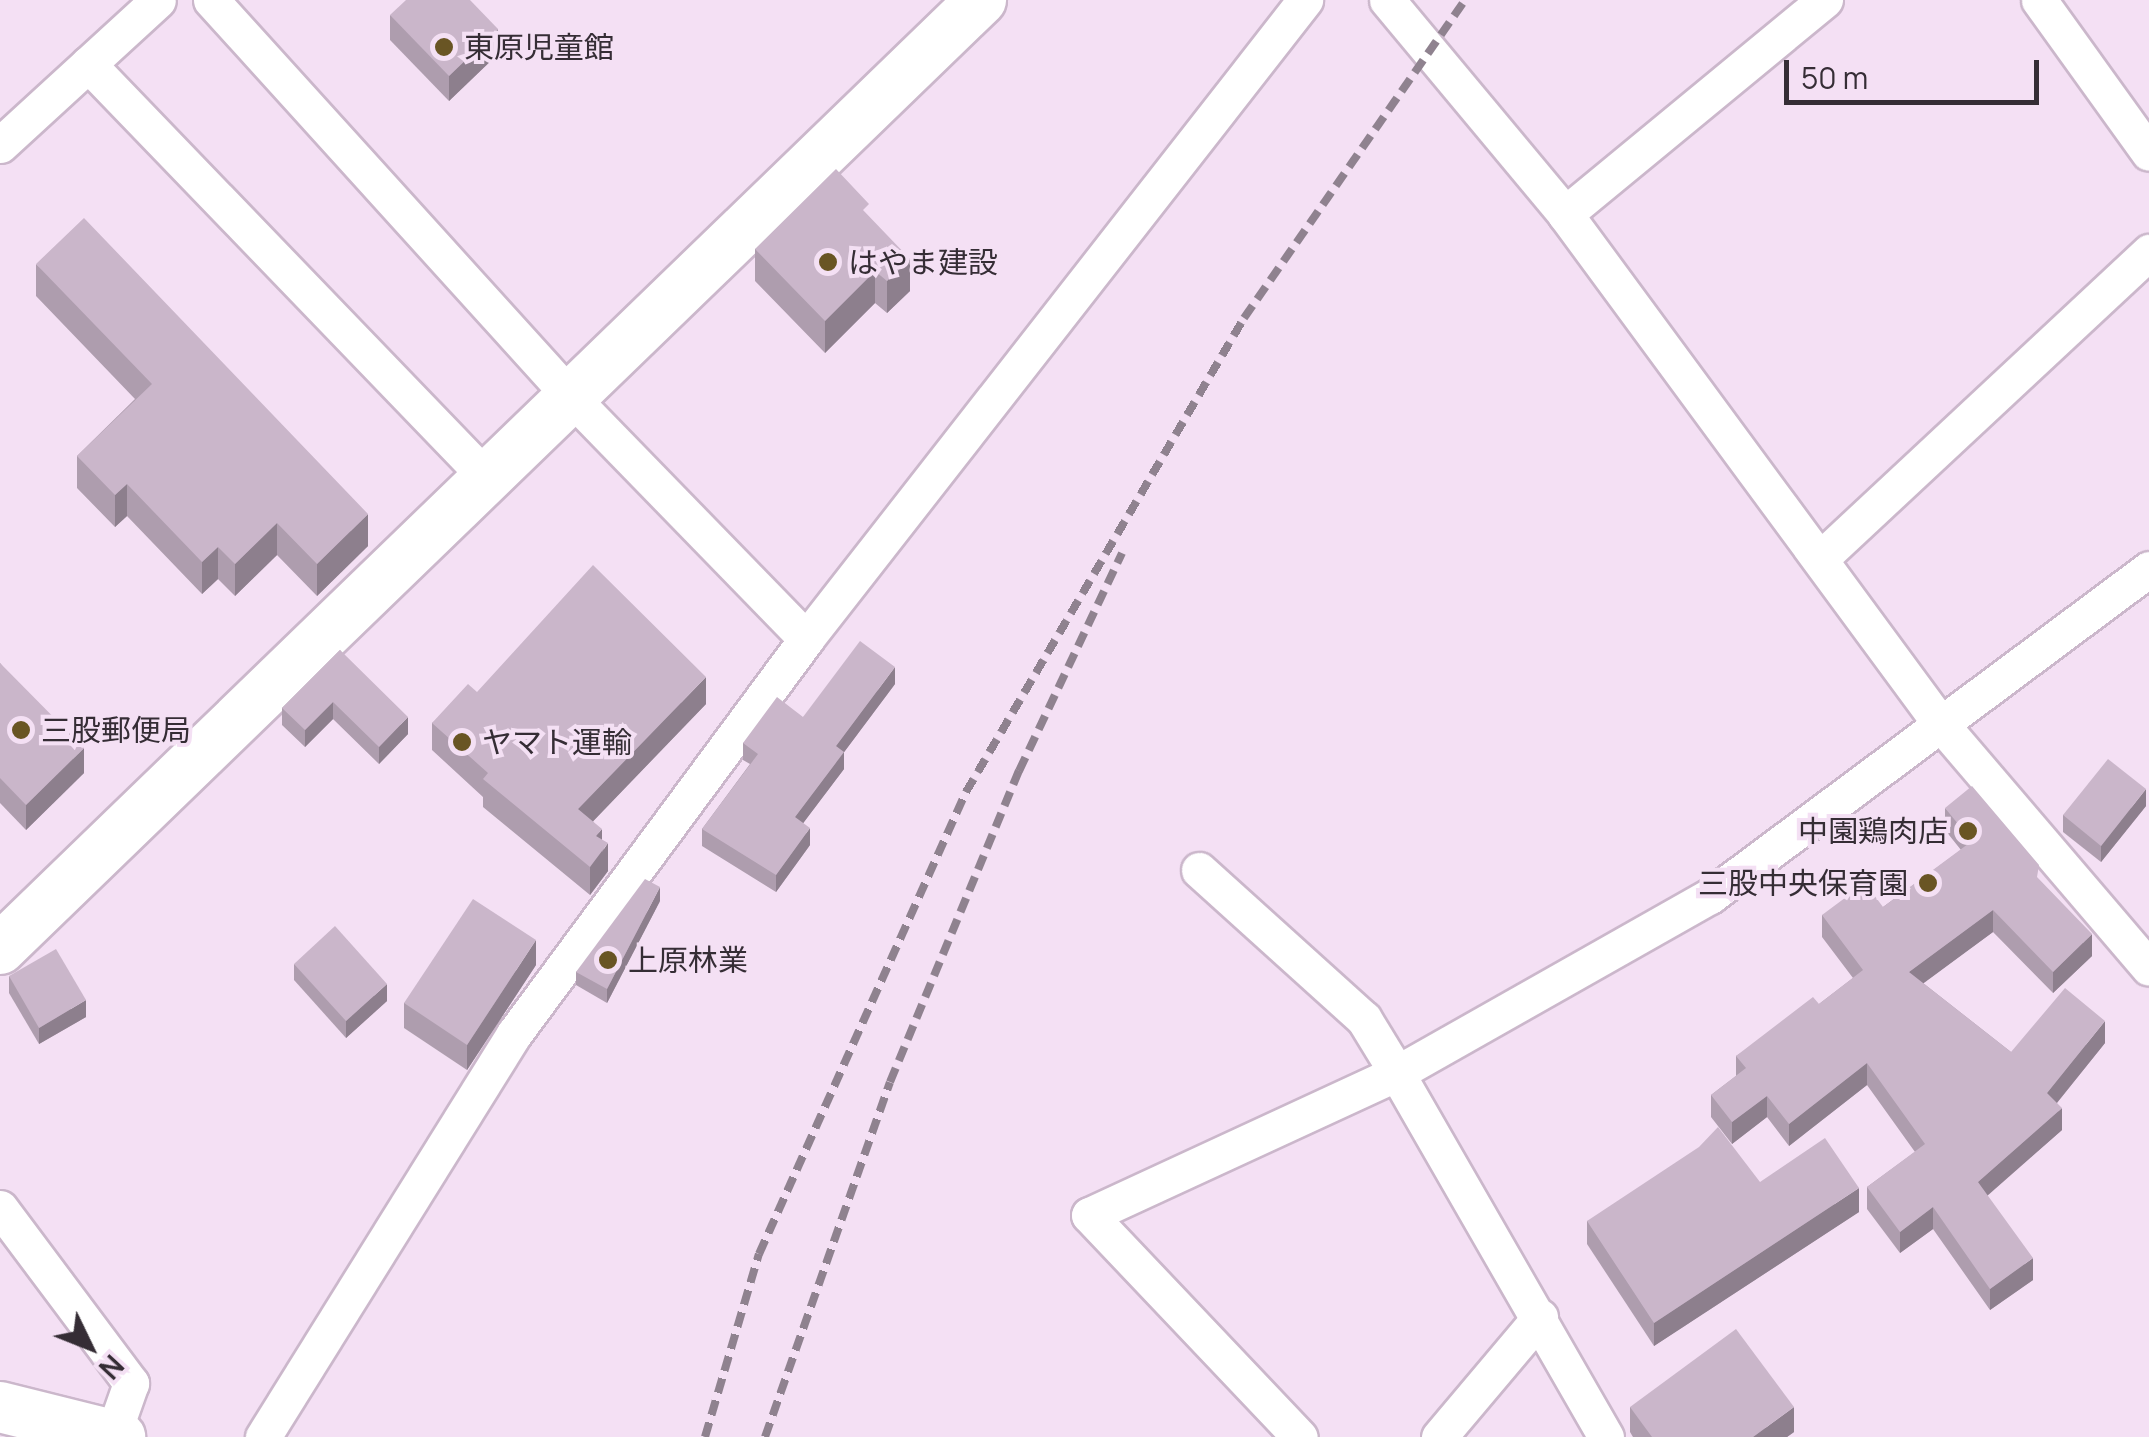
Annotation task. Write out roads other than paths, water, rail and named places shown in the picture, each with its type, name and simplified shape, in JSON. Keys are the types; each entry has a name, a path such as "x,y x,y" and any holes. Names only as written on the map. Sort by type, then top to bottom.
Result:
{"street":[{"path":"0,146 158,0"},
{"path":"211,0 569,395 806,639"},
{"path":"0,949 981,0"},
{"path":"263,1437 514,1034 806,639 1305,0"},
{"path":"1387,0 1564,214 1939,722 2149,968"},
{"path":"1564,214 1825,0"},
{"path":"2039,0 2149,153"},
{"path":"88,64 486,476"},
{"path":"1821,558 2149,252"},
{"path":"1300,1437 1088,1215 1398,1074 1710,896 2149,569"},
{"path":"1199,870 1364,1019 1606,1437"},
{"path":"0,1208 130,1383 116,1436 0,1407"},
{"path":"1439,1437 1540,1318"}],"railway":[{"path":"705,1437 759,1254 966,792 1244,318 1465,0"},
{"path":"765,1437 890,1082 1019,771 1122,553"}],"place":[{"name":"東原児童館","path":"444,47"},
{"name":"はやま建設","path":"828,262"},
{"name":"三股郵便局","path":"21,730"},
{"name":"ヤマト運輸","path":"462,742"},
{"name":"中園鶏肉店","path":"1968,831"},
{"name":"三股中央保育園","path":"1928,883"},
{"name":"上原林業","path":"608,960"}]}
